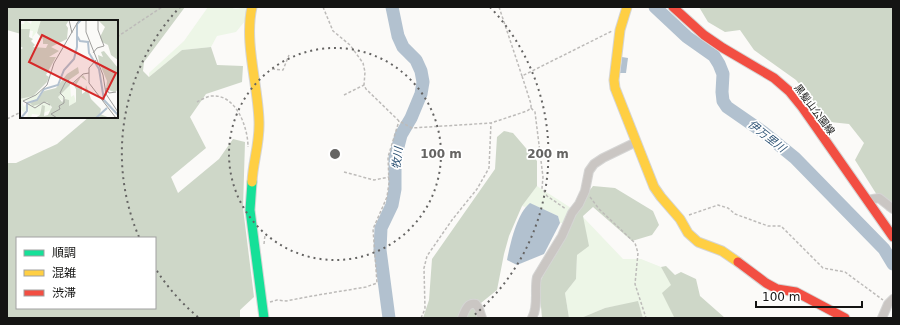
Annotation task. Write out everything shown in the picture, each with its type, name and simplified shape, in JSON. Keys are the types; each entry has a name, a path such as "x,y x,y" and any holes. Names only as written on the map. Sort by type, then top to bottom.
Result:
{"street":[{"path":"252,7 249,20 250,37 259,122 258,147 252,175 250,210 264,318"},
{"path":"627,7 620,30 614,80 615,88 654,187 660,198 680,218 688,233 698,242 722,251 766,283 776,288 796,292 845,318"},
{"name":"黒髪山公園線","path":"673,7 704,35 774,78 789,91 802,107 893,237"},
{"path":"532,318 535,312 535,284 537,277 562,236 572,213 579,204 585,191 589,171 594,164 603,158 636,142"},
{"path":"867,200 879,198 893,209"},
{"path":"882,318 890,301"},
{"path":"462,318 469,304 473,303 476,304 479,309 482,318"}],"path":[{"path":"118,36 162,7"},
{"path":"323,7 333,31 350,45 363,63 365,72 364,85 366,89 375,96 399,121 412,128 491,123 527,111 531,108"},
{"path":"499,7 531,104 531,108 535,112 543,177 542,188 547,196 572,213"},
{"path":"522,76 609,32 620,30"},
{"path":"272,69 283,70 289,55"},
{"path":"344,95 364,85"},
{"path":"197,102 211,96 222,97 238,110 244,124 248,151"},
{"path":"7,119 20,112"},
{"path":"262,305 277,300 286,301 366,287 377,283 373,229 387,197 389,177 388,157 399,121"},
{"path":"421,318 424,309 424,268 427,256 452,220 477,189 489,168 491,123"},
{"path":"344,172 374,180 389,177"},
{"path":"585,191 599,209 635,243 638,252 635,284 646,318"},
{"path":"680,218 718,205 728,208 734,214 768,226 781,226 823,268 845,272 890,301"}],"green space":[{"path":"7,7 185,7 144,62 143,71 149,77 182,50 211,47 217,65 243,66 242,82 206,94 190,117 206,148 171,177 178,193 219,159 233,139 245,142 243,208 254,297 240,310 240,318 7,318 7,163 16,163 57,144 88,118 118,118 118,20 20,20 20,34 7,30"},
{"path":"208,7 231,7 237,9 247,7 245,21 236,32 217,36 211,47 182,50 149,77 149,73 184,41"},
{"path":"699,7 893,7 893,212 887,211 855,160 864,143 849,124 830,122 796,80 754,50 740,30 725,32 708,22"},
{"path":"504,131 513,133 537,161 537,186 522,206 509,236 497,290 476,307 479,318 423,318 429,300 432,259 495,169 497,137"},
{"path":"537,186 571,208 564,223 560,223 558,216 531,204 525,207 522,206"},
{"path":"593,186 615,188 653,211 659,225 652,235 632,241 593,207 583,216 589,246 577,255 576,279 565,293 569,318 542,318 539,284 577,207"},
{"path":"583,217 623,259 641,259 661,267 691,318 643,318 638,302 605,308 581,318 569,318 565,293 576,279 577,255 588,246"},
{"path":"666,266 675,275 681,272 696,279 700,296 725,318 674,317 662,293 671,285 661,267"},
{"path":"638,301 643,318 581,318 605,308"}],"water":[{"path":"622,57 628,58 626,73 620,73"},
{"path":"530,203 558,216 560,223 544,254 517,265 507,260 508,253 521,214"}],"waterway":[{"name":"牧川","path":"389,318 380,250 381,228 392,205 395,189 395,158 401,135 411,118 421,94 423,82 421,71 416,60 403,47 398,36 392,7"},
{"name":"伊万里川","path":"655,7 687,37 714,56 723,74 723,101 727,107 763,132 795,158 884,249 893,264"}],"traffic: fast":[{"path":"252,182 250,210 264,318"}],"traffic: slow":[{"path":"252,7 250,20 250,49 258,107 259,129 252,182"},
{"path":"627,7 620,30 614,80 615,88 654,187 680,219 688,233 698,242 722,251 738,262"}],"traffic: jam":[{"path":"673,7 704,35 774,78 789,91 802,107 893,237"},
{"path":"738,262 766,283 777,289 796,292 845,318"}]}
